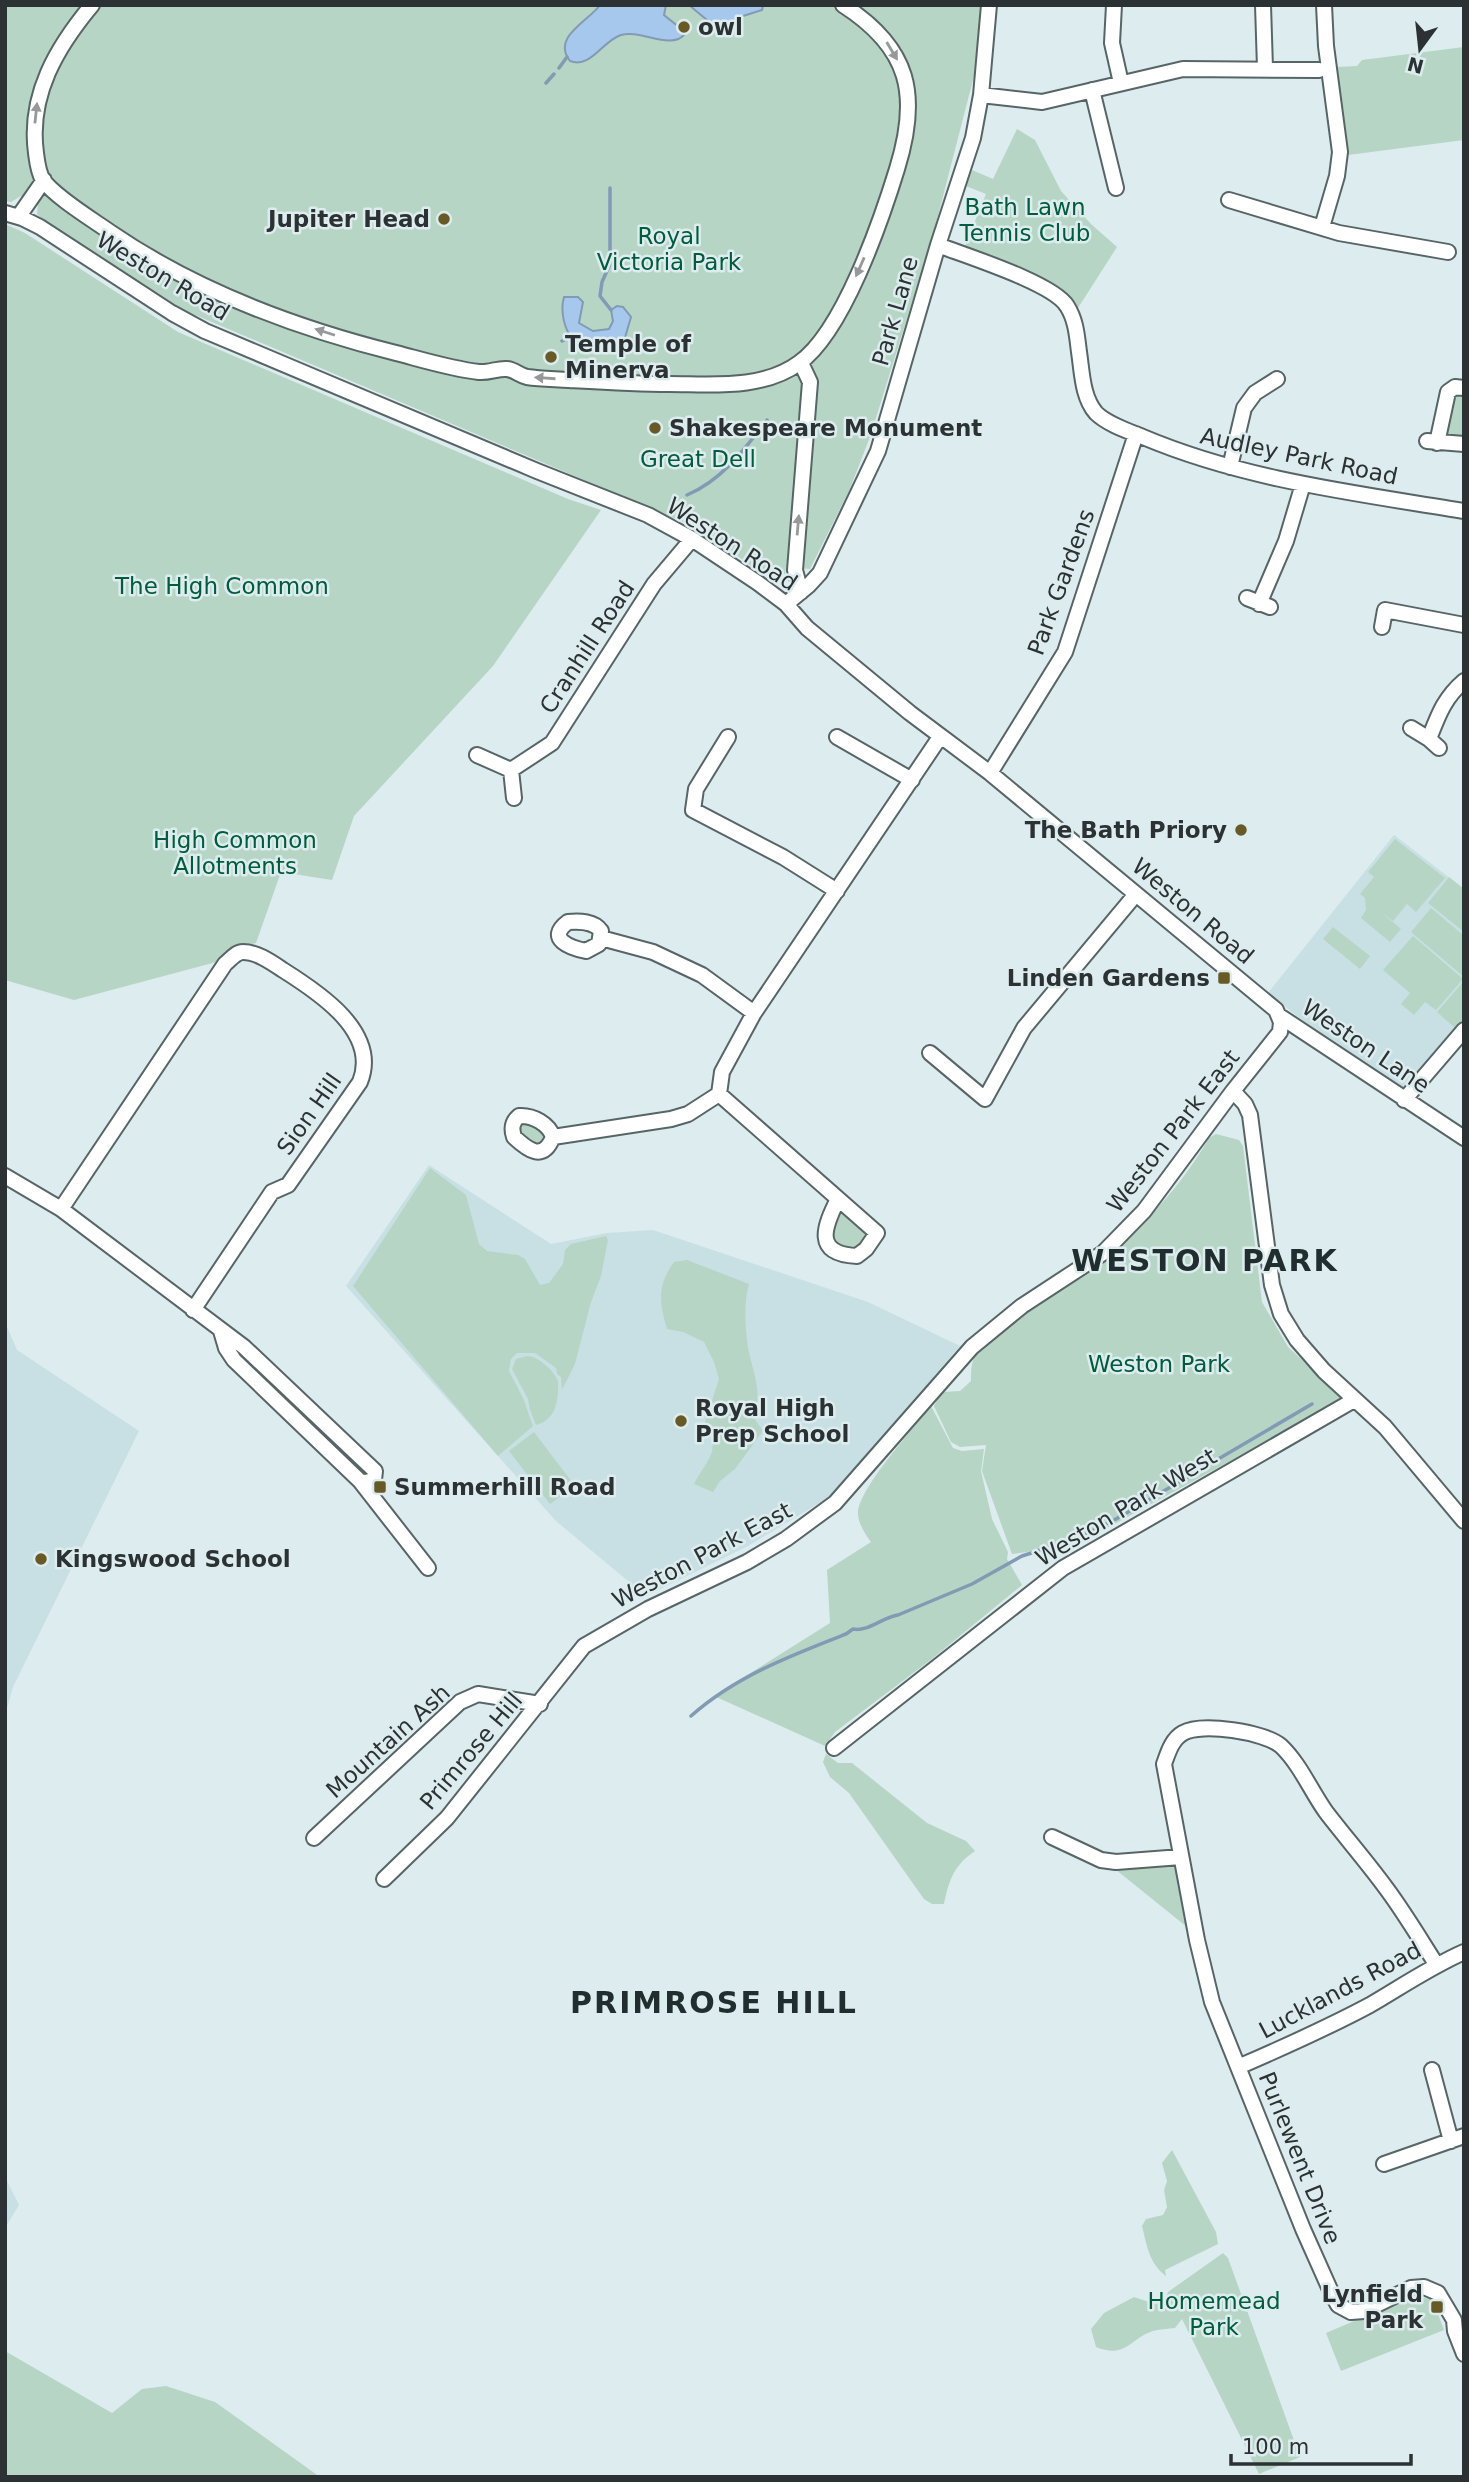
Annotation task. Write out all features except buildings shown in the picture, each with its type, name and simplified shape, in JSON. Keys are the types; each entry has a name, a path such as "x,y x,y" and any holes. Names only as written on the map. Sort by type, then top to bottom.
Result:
{"street":[{"path":"92,5 57,54 37,99 34,123 38,167 44,180 76,208 157,263 191,281 291,321 359,344 478,372 510,369 528,377 623,383 733,384 782,374 801,363 824,341 883,214 901,157 910,113 902,75 892,49 866,20 842,5"},
{"name":"Park Lane","path":"786,604 820,573 877,451 973,138 981,95 989,5"},
{"path":"1114,5 1112,43 1121,83"},
{"path":"1263,5 1265,68"},
{"path":"1322,227 1340,152 1324,71 1324,5"},
{"path":"981,95 1042,102 1183,69 1265,68 1324,71"},
{"path":"1092,90 1116,188"},
{"path":"12,215 44,180"},
{"path":"1229,200 1339,233 1448,252"},
{"name":"Weston Road","path":"12,215 40,228 172,313 205,331 648,516 692,539 786,604 807,628 940,737 990,773 1277,1013"},
{"name":"Audley Park Road","path":"938,245 1030,281 1066,303 1076,327 1086,396 1096,412 1136,434 1182,454 1230,467 1303,484 1464,511"},
{"path":"801,363 810,382 795,570 801,592"},
{"path":"1230,467 1244,408 1255,393 1277,379"},
{"path":"1464,388 1455,387 1448,392 1432,442 1464,444"},
{"name":"Park Gardens","path":"990,773 1065,652 1136,434"},
{"path":"1258,603 1286,541 1303,484"},
{"name":"Cranhill Road","path":"511,770 552,743 654,584 692,539"},
{"path":"1382,627 1385,610 1464,625"},
{"path":"1411,728 1434,744 1443,704 1464,681"},
{"path":"728,737 696,789 688,814 783,858 837,891"},
{"path":"837,737 912,780"},
{"path":"553,1137 671,1119 688,1114 719,1094 722,1072 754,1013 940,737"},
{"path":"477,755 511,770 514,798"},
{"path":"930,1053 985,1099 1024,1028 1136,894"},
{"path":"601,938 653,952 702,975 754,1013"},
{"name":"Sion Hill","path":"61,1209 225,964 235,955 240,952 247,953 270,961 315,990 354,1031 364,1057 360,1082 288,1185 272,1192 193,1310"},
{"name":"Weston Park East","path":"584,1646 648,1609 757,1556 786,1539 835,1503 972,1347 1021,1306 1103,1253 1144,1211 1280,1032 1282,1022 1277,1013"},
{"name":"Weston Lane","path":"1277,1013 1464,1138"},
{"path":"1404,1100 1464,1030"},
{"path":"1233,1091 1245,1104 1250,1115 1272,1285 1281,1314 1297,1340 1324,1371 1385,1427 1464,1521"},
{"path":"719,1094 838,1199"},
{"path":"5,1176 61,1209 244,1348 375,1471 374,1480 360,1481 428,1568"},
{"name":"Weston Park West","path":"834,1748 1063,1568 1354,1400"},
{"name":"Primrose Hill","path":"384,1879 447,1818 584,1646"},
{"name":"Mountain Ash","path":"314,1838 460,1702 478,1694 540,1704"},
{"name":"Purlewent Drive","path":"1436,1964 1387,1889 1324,1810 1280,1745 1255,1733 1196,1728 1181,1733 1171,1746 1164,1764 1212,2002 1303,2229 1338,2305 1351,2312 1364,2311 1411,2287 1424,2287 1438,2293 1448,2307 1464,2354"},
{"path":"1059,1845 1101,1860 1116,1862 1181,1857"},
{"name":"Lucklands Road","path":"1238,2067 1369,2005 1436,1964 1464,1952"},
{"path":"1384,2164 1457,2139 1432,2070"}],"shaded area":[{"path":"1394,835 1464,889 1464,1022 1402,1090 1321,1035 1268,993"},
{"name":"Royal High Prep School","path":"429,1165 551,1244 607,1233 653,1230 868,1302 960,1346 831,1496 748,1546 646,1596 556,1521 346,1286"},
{"name":"Kingswood School","path":"5,1322 17,1350 139,1431 13,1687 5,1715"},
{"path":"5,2177 19,2205 5,2228"}],"green space":[{"name":"Royal Victoria Park","path":"5,5 981,5 974,76 933,235 870,437 849,491 810,569 786,567 785,574 778,577 759,572 712,537 683,522 186,311 42,219 37,214 38,204 21,196 11,202 5,201"},
{"path":"1464,47 1464,140 1348,155 1336,67 1357,66 1362,60"},
{"name":"Bath Lawn Tennis Club","path":"1017,129 1035,140 1061,191 1091,224 1117,247 1078,308 1063,291 1041,277 965,246 986,194 966,186 972,170 993,179"},
{"name":"The High Common","path":"5,224 25,233 178,332 568,499 601,510 493,666 354,816 332,880 281,872 256,943 225,951 220,961 74,1000 5,980"},
{"path":"1464,395 1464,438 1447,438 1445,434 1453,397"},
{"path":"1395,839 1445,878 1416,912 1407,904 1393,921 1381,912 1401,929 1390,942 1361,918 1366,910 1365,898 1360,894 1374,877 1368,872"},
{"path":"1449,877 1464,889 1464,932 1428,903"},
{"path":"1431,908 1464,936 1464,977 1411,932"},
{"path":"1333,927 1370,956 1360,969 1323,939"},
{"path":"1413,936 1463,979 1436,1010 1425,1002 1414,1015 1401,1004 1410,993 1383,970"},
{"path":"1464,981 1464,1018 1455,1028 1437,1012"},
{"path":"520,1119 548,1132 541,1148 517,1134"},
{"name":"Weston Park","path":"1216,1134 1239,1140 1243,1146 1262,1302 1288,1347 1346,1401 1331,1406 1076,1545 1012,1554 982,1471 986,1445 960,1447 951,1442 934,1406 942,1392 960,1391 971,1381 976,1354 1004,1325 1088,1269 1133,1232 1175,1188 1209,1138"},
{"path":"430,1168 466,1195 479,1244 487,1251 518,1255 525,1259 540,1285 549,1283 563,1264 565,1250 571,1244 606,1236 608,1240 601,1276 591,1302 575,1364 562,1390 561,1377 556,1368 535,1353 517,1353 511,1359 509,1371 533,1426 498,1456 353,1286"},
{"path":"839,1207 870,1234 855,1252 837,1247 830,1237"},
{"path":"687,1260 749,1284 746,1326 758,1398 753,1417 763,1431 735,1469 720,1481 713,1492 694,1484 713,1448 705,1422 719,1379 704,1342 683,1332 667,1329 661,1302 662,1286 668,1271 674,1262"},
{"path":"527,1356 545,1364 558,1383 553,1412 547,1420 536,1425 528,1399 512,1369 516,1359"},
{"path":"931,1406 953,1448 962,1451 984,1449 981,1471 992,1519 1008,1552 1007,1559 1022,1585 933,1658 835,1732 825,1746 714,1696 830,1623 827,1570 871,1542 859,1521 861,1502 877,1474"},
{"path":"534,1432 575,1486 550,1504 509,1451"},
{"path":"826,1754 838,1763 852,1763 927,1823 966,1841 975,1851 962,1862 954,1874 944,1904 932,1904 924,1899 849,1793 830,1777 823,1762"},
{"path":"1169,1864 1177,1870 1187,1927 1115,1869"},
{"path":"1172,2150 1216,2232 1218,2244 1165,2270 1166,2276 1152,2260 1142,2226 1146,2219 1163,2215 1167,2207 1164,2190 1167,2181 1162,2163"},
{"name":"Homemead Park","path":"1223,2253 1228,2258 1300,2457 1259,2474 1182,2319 1175,2328 1145,2334 1115,2351 1096,2347 1091,2329 1104,2313 1134,2297 1155,2304 1165,2300 1168,2292"},
{"path":"1413,2296 1430,2299 1444,2330 1341,2371 1326,2333"},
{"path":"5,2351 112,2413 142,2389 166,2386 215,2402 320,2477 5,2477"}],"water":[{"path":"600,5 666,5 664,15 684,31 684,35 678,39 663,40 621,35 590,58 570,61 565,52 568,37"},
{"path":"689,5 763,6 762,10 740,17 724,31 719,30"},
{"path":"564,297 578,297 583,302 579,323 593,331 609,329 613,321 611,310 617,306 623,307 631,317 624,341 606,345 574,341 564,320"}],"waterway":[{"path":"559,68 567,57"},
{"path":"546,83 554,74"},
{"path":"610,188 610,264 602,282 600,296 611,310"},
{"path":"562,341 570,337"},
{"path":"687,495 722,473 767,420"},
{"path":"691,1716 727,1689 765,1668 853,1629 870,1626 972,1584 1022,1556 1078,1538 1116,1519 1312,1404"}],"place":[{"name":"owl","path":"684,27"},
{"name":"Jupiter Head","path":"444,219"},
{"name":"Temple of Minerva","path":"551,357"},
{"name":"Shakespeare Monument","path":"655,428"},
{"name":"The Bath Priory","path":"1241,830"},
{"name":"Linden Gardens","path":"1224,978"},
{"name":"Royal High Prep School","path":"681,1421"},
{"name":"Summerhill Road","path":"380,1487"},
{"name":"Kingswood School","path":"41,1559"},
{"name":"Lynfield Park","path":"1437,2307"}],"district":[{"name":"WESTON PARK","path":"1205,1261"},
{"name":"PRIMROSE HILL","path":"714,2003"}],"park label":[{"name":"Great Dell","path":"698,459"},
{"name":"High Common Allotments","path":"235,853"}]}
